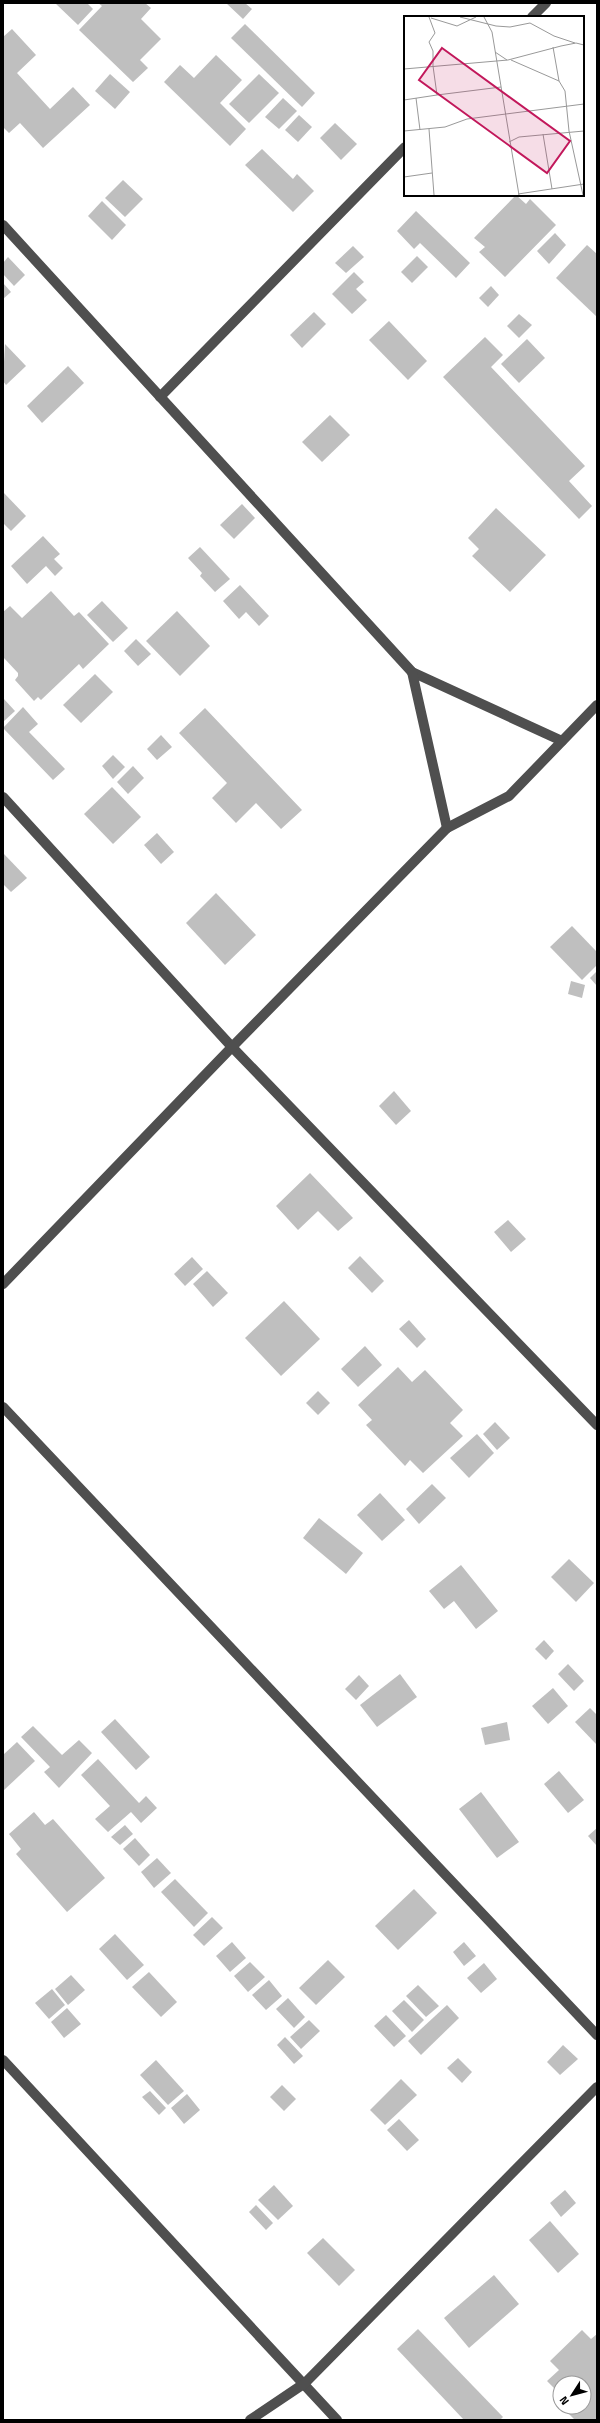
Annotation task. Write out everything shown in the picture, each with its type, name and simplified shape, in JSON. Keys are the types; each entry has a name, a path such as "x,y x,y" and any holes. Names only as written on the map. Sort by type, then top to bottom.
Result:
{"street":[{"path":"533,16 546,3"},
{"path":"160,397 404,148"},
{"path":"3,225 412,672 562,741"},
{"path":"412,672 447,828"},
{"path":"3,1284 232,1047 447,828 509,796 597,705"},
{"path":"3,797 232,1047 597,1425"},
{"path":"3,1407 597,2036"},
{"path":"3,2060 305,2383 337,2420"},
{"path":"250,2420 305,2383 597,2087"}],"building":[{"path":"55,3 87,3 93,9 78,25"},
{"path":"98,3 145,3 151,8 141,19 161,39 140,60 148,68 133,82 79,30 102,6"},
{"path":"226,3 245,3 252,9 243,19"},
{"path":"245,24 315,93 302,107 231,38"},
{"path":"12,29 36,55 17,73 50,109 73,87 90,105 43,148 20,123 9,133 3,127 3,37"},
{"path":"216,55 242,80 220,103 246,129 230,146 164,82 180,65 194,78"},
{"path":"110,74 130,92 115,109 95,91"},
{"path":"259,74 279,93 249,123 229,104"},
{"path":"283,98 297,111 279,129 265,117"},
{"path":"299,115 312,127 298,142 285,130"},
{"path":"335,123 357,144 341,160 320,138"},
{"path":"262,149 293,179 297,174 314,191 293,212 245,165"},
{"path":"123,180 143,199 125,217 105,198"},
{"path":"515,196 517,196 526,204 530,199 556,225 505,277 479,252 485,247 474,238"},
{"path":"102,201 126,225 112,240 88,216"},
{"path":"416,211 470,263 456,278 420,243 414,249 397,231"},
{"path":"555,233 566,245 549,264 537,251"},
{"path":"587,245 597,254 597,317 556,278"},
{"path":"353,246 364,257 346,273 335,263"},
{"path":"417,256 428,267 412,283 401,272"},
{"path":"8,257 25,275 14,286 3,274 3,263"},
{"path":"354,272 364,282 356,289 367,300 352,314 332,294"},
{"path":"3,283 11,292 3,299"},
{"path":"491,286 499,295 488,307 479,298"},
{"path":"314,312 326,324 302,348 290,335"},
{"path":"519,314 532,325 519,338 507,326"},
{"path":"389,321 427,361 408,380 369,340"},
{"path":"485,337 503,355 491,367 585,466 569,481 592,506 579,519 443,377"},
{"path":"527,339 545,358 519,383 501,364"},
{"path":"5,344 26,366 6,385 3,381"},
{"path":"68,366 84,383 42,423 27,406"},
{"path":"330,415 350,435 322,462 302,442"},
{"path":"3,492 26,516 11,531 3,523"},
{"path":"242,504 255,518 234,539 220,525"},
{"path":"496,508 546,555 510,592 472,556 479,549 468,538"},
{"path":"43,536 60,554 54,559 63,568 55,576 46,566 27,584 11,566"},
{"path":"200,547 230,579 215,592 200,576 202,573 188,558"},
{"path":"240,585 269,616 259,626 246,612 239,619 223,601"},
{"path":"51,591 74,616 79,612 109,644 83,669 79,664 41,700 38,697 34,701 15,680 18,673 3,657 3,612 10,606 22,618"},
{"path":"102,601 128,628 113,642 87,615"},
{"path":"177,611 210,646 180,676 146,641"},
{"path":"136,639 151,654 138,666 124,651"},
{"path":"95,674 113,692 81,723 63,705"},
{"path":"3,698 15,711 3,722"},
{"path":"23,707 38,724 29,732 65,769 53,780 3,728"},
{"path":"205,708 302,810 281,829 256,803 236,823 212,798 227,783 179,733"},
{"path":"161,735 172,747 157,760 147,749"},
{"path":"113,755 125,767 113,779 102,766"},
{"path":"133,766 144,778 128,794 117,782"},
{"path":"112,787 141,817 113,844 84,814"},
{"path":"157,833 174,852 161,864 144,845"},
{"path":"3,853 27,878 11,892 3,884"},
{"path":"216,893 256,935 225,965 186,923"},
{"path":"572,926 597,952 597,965 582,980 550,947"},
{"path":"597,971 597,986 590,978"},
{"path":"571,981 585,985 582,998 568,994"},
{"path":"394,1091 411,1111 396,1125 379,1106"},
{"path":"310,1173 353,1218 338,1231 318,1211 298,1230 276,1206"},
{"path":"508,1220 526,1239 511,1252 494,1232"},
{"path":"360,1256 384,1281 372,1293 348,1268"},
{"path":"192,1257 203,1269 185,1286 174,1274"},
{"path":"207,1271 228,1293 213,1307 193,1284"},
{"path":"284,1301 320,1339 281,1376 245,1338"},
{"path":"409,1320 426,1339 417,1348 399,1329"},
{"path":"365,1346 382,1365 358,1387 341,1369"},
{"path":"398,1367 412,1382 425,1370 463,1410 450,1423 463,1436 423,1473 410,1460 405,1466 366,1425 372,1420 358,1405"},
{"path":"318,1391 330,1403 318,1415 306,1403"},
{"path":"495,1422 510,1438 497,1450 483,1434"},
{"path":"477,1434 494,1453 469,1478 450,1458"},
{"path":"432,1484 446,1498 419,1524 406,1509"},
{"path":"380,1493 405,1520 382,1541 357,1515"},
{"path":"319,1518 363,1553 346,1574 303,1538"},
{"path":"569,1559 594,1583 576,1602 551,1577"},
{"path":"461,1565 498,1611 476,1629 454,1601 444,1609 429,1591"},
{"path":"544,1640 554,1651 546,1660 535,1649"},
{"path":"568,1664 584,1681 574,1691 558,1674"},
{"path":"400,1674 417,1697 377,1727 360,1705"},
{"path":"359,1675 369,1686 356,1700 345,1689"},
{"path":"553,1688 568,1706 548,1724 532,1706"},
{"path":"590,1708 597,1715 597,1745 575,1722"},
{"path":"115,1719 150,1757 136,1770 101,1732"},
{"path":"507,1722 510,1740 485,1745 481,1728"},
{"path":"33,1726 62,1755 79,1740 92,1753 59,1788 44,1772 50,1767 21,1737"},
{"path":"17,1742 35,1761 3,1791 3,1755"},
{"path":"98,1759 139,1803 146,1796 157,1808 141,1823 131,1812 108,1832 95,1819 110,1806 81,1775"},
{"path":"559,1771 584,1800 568,1813 544,1784"},
{"path":"481,1792 519,1842 497,1858 459,1809"},
{"path":"34,1812 45,1825 53,1819 105,1878 67,1912 16,1854 21,1849 9,1834"},
{"path":"125,1825 133,1834 120,1845 111,1837"},
{"path":"597,1828 597,1846 588,1836"},
{"path":"135,1838 150,1855 139,1866 123,1849"},
{"path":"157,1858 171,1873 154,1888 141,1872"},
{"path":"175,1879 208,1913 194,1927 161,1892"},
{"path":"414,1889 437,1913 398,1950 375,1926"},
{"path":"212,1917 223,1928 204,1946 193,1935"},
{"path":"115,1934 144,1965 127,1980 99,1949"},
{"path":"232,1942 246,1958 230,1972 216,1956"},
{"path":"464,1942 476,1956 464,1966 453,1952"},
{"path":"328,1960 345,1977 316,2005 299,1988"},
{"path":"250,1962 265,1977 248,1992 234,1976"},
{"path":"484,1963 497,1979 481,1993 467,1978"},
{"path":"149,1972 177,2002 161,2017 132,1987"},
{"path":"71,1975 85,1990 68,2005 55,1989"},
{"path":"269,1980 282,1996 266,2010 252,1995"},
{"path":"418,1985 439,2006 426,2017 406,1996"},
{"path":"52,1989 65,2005 49,2019 35,2003"},
{"path":"288,1998 305,2017 294,2028 276,2009"},
{"path":"404,2000 424,2020 412,2032 392,2011"},
{"path":"447,2005 459,2018 421,2055 408,2041"},
{"path":"67,2008 81,2024 64,2038 51,2022"},
{"path":"386,2015 406,2036 394,2047 374,2026"},
{"path":"309,2020 320,2031 301,2049 290,2037"},
{"path":"285,2037 303,2056 294,2064 277,2045"},
{"path":"563,2045 578,2059 560,2075 547,2062"},
{"path":"458,2058 472,2072 462,2083 447,2068"},
{"path":"156,2060 184,2091 168,2105 140,2075"},
{"path":"401,2079 417,2095 385,2125 370,2110"},
{"path":"282,2085 296,2099 284,2111 270,2097"},
{"path":"150,2091 166,2108 159,2115 142,2097"},
{"path":"187,2094 200,2110 184,2124 171,2108"},
{"path":"399,2119 419,2140 407,2151 387,2130"},
{"path":"274,2185 293,2206 278,2220 258,2200"},
{"path":"565,2190 576,2203 561,2217 550,2203"},
{"path":"256,2205 273,2223 266,2230 249,2212"},
{"path":"550,2221 579,2254 558,2273 529,2240"},
{"path":"323,2238 355,2270 339,2286 307,2253"},
{"path":"494,2275 519,2304 469,2348 444,2318"},
{"path":"418,2329 503,2417 500,2420 464,2420 397,2349"},
{"path":"582,2330 591,2339 597,2334 597,2420 575,2420 570,2415 592,2415 592,2375 554,2375 559,2370 550,2361"},
{"path":"552,2376 552,2386 547,2381"}]}
